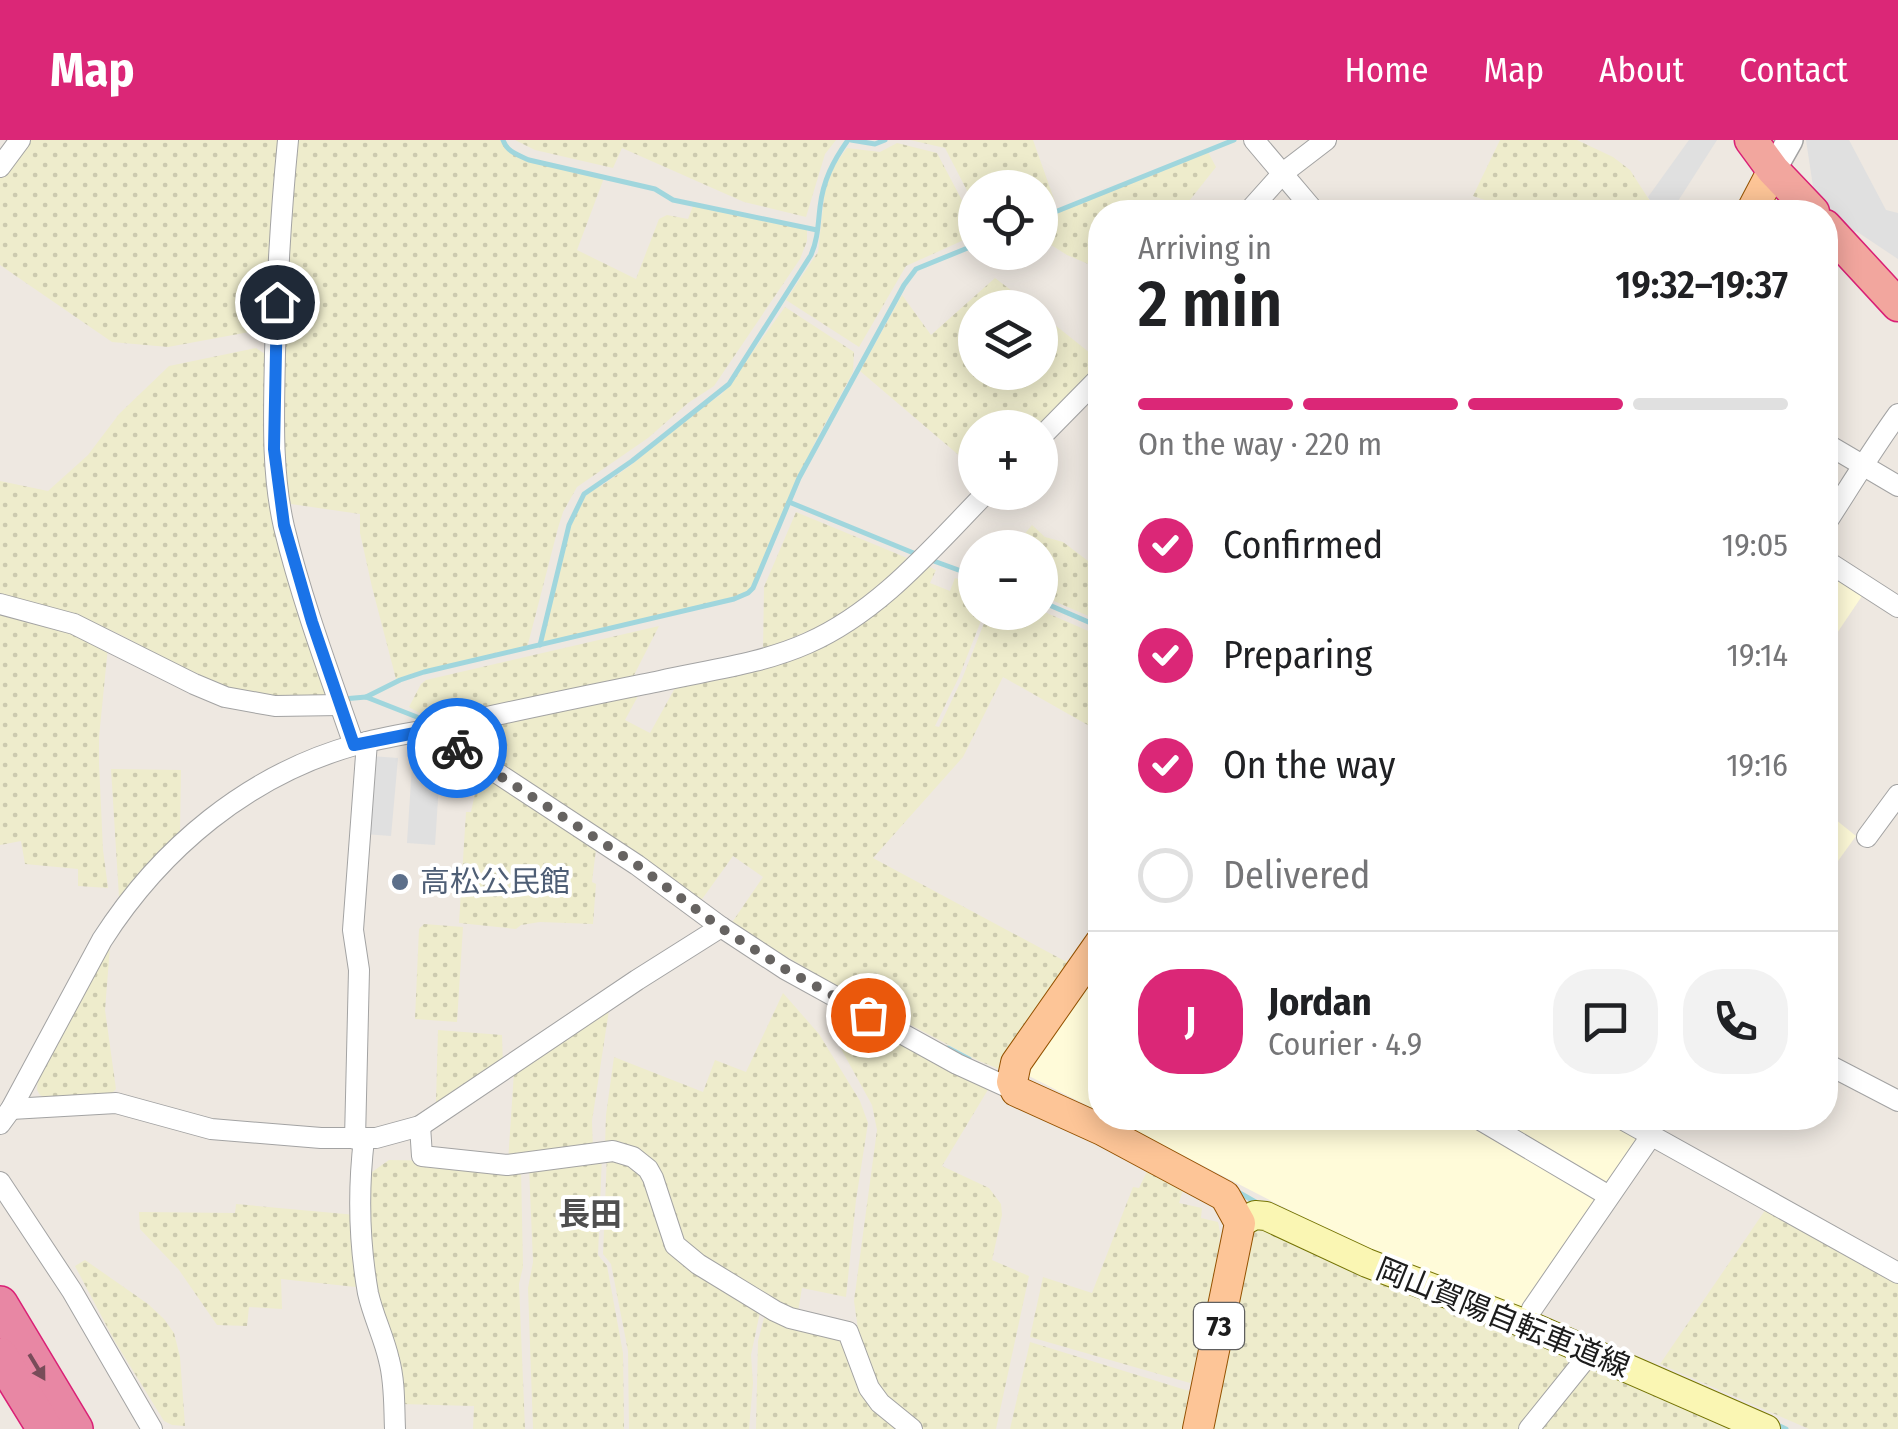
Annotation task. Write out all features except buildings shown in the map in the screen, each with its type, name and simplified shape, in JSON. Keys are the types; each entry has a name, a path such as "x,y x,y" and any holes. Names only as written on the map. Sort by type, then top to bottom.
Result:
{"highway":[{"path":"1750,140 1802,200"},
{"path":"1838,240 1898,306"},
{"path":"0,1304 75,1429"},
{"path":"0,1356 45,1429"}],"main road":[{"path":"1757,200 1773,170"},
{"path":"1088,960 1016,1063 1014,1082 1088,1122"},
{"path":"1102,1130 1225,1196 1240,1222"},
{"name":"岡山賀陽自転車道線","path":"1240,1222 1266,1216 1367,1263 1528,1319 1591,1352 1766,1429"},
{"name":"73","path":"1198,1429 1240,1222"}],"street":[{"path":"288,140 278,266 274,449 284,525 338,700 360,744 353,930 359,970 361,1239 369,1295 393,1377 396,1429"},
{"path":"1254,140 1305,200"},
{"path":"1259,200 1283,173 1326,140"},
{"path":"1773,170 1790,140"},
{"path":"1058,420 1088,389"},
{"path":"1838,505 1898,414"},
{"path":"1838,451 1898,486"},
{"path":"6,1116 118,914 196,830 244,794 280,774 360,744 794,649 876,602 969,510"},
{"path":"1838,568 1898,607"},
{"path":"0,604 74,624 226,697 275,706 338,700"},
{"path":"430,730 637,865 721,928 785,969 957,1064 1014,1082"},
{"path":"1867,837 1898,795"},
{"path":"6,1116 116,1103 211,1129 360,1138 399,1133 420,1126 636,980 721,928"},
{"path":"1838,1070 1898,1101"},
{"path":"420,1126 422,1156 507,1165 605,1151 633,1157 653,1178 675,1246 775,1311 848,1332 869,1388 880,1403 912,1429"},
{"path":"1498,1130 1610,1196"},
{"path":"1641,1130 1898,1273"},
{"path":"1528,1319 1651,1136"},
{"path":"0,1182 72,1290 152,1429"},
{"path":"1529,1429 1591,1352"}],"shaded area":[{"path":"26,140 284,140 266,329 168,347 112,342 0,265 0,175"},
{"path":"296,140 502,140 512,154 529,161 604,178 577,250 636,279 659,219 667,215 688,219 693,206 807,229 800,259 714,386 577,487 558,528 527,648 396,679 360,533 360,514 291,504 281,438 283,337"},
{"path":"515,140 836,140 825,154 806,217 744,202 622,148 613,168 535,150"},
{"path":"910,140 1033,140 1044,170 958,170 958,173 945,148"},
{"path":"1500,140 1577,140 1630,170 1649,200 1485,200 1473,196"},
{"path":"1689,140 1717,140 1679,200 1648,197"},
{"path":"1806,140 1849,140 1886,210 1898,213 1898,259 1856,231 1851,236 1838,221 1838,200 1820,200 1814,193"},
{"path":"897,143 937,153 958,193 958,243 906,266 859,347 786,300 818,252 825,189 831,171 847,148 880,152"},
{"path":"1207,150 1216,167 1190,200 1088,200 1088,264 1058,249 1058,211"},
{"path":"995,278 1011,290 982,290"},
{"path":"902,295 931,335 958,311 958,390 1058,390 1058,327 1088,351 1088,377 1056,410 958,410 958,455 860,371"},
{"path":"785,307 854,352 853,372 815,442 751,589 745,595 542,643 565,540 582,500 722,394"},
{"path":"256,348 271,358 271,436 330,696 254,696 189,672 93,622 0,597 0,481 48,491 88,455 119,414 169,366"},
{"path":"796,512 912,560 865,601 825,624 763,650 764,587"},
{"path":"1058,541 1088,561 1088,616 1058,603"},
{"path":"926,565 936,570 930,583 950,591 958,579 958,630 977,630 935,726 939,727 981,630 1058,630 1058,618 1088,631 1088,725 1003,677 963,757 873,858 1074,966 1004,1071 831,983 731,924 763,877 733,856 700,902 464,739 468,728 638,696 625,720 650,733 675,688 765,668 840,636 879,612"},
{"path":"1838,576 1864,593 1838,632"},
{"path":"0,610 25,614 108,647 99,763 108,888 78,886 78,869 25,864 21,841 0,845"},
{"path":"659,626 632,679 428,718 409,707 426,680"},
{"path":"371,756 398,758 391,836 364,834"},
{"path":"412,766 440,768 435,845 407,843"},
{"path":"111,769 181,770 180,831 119,897"},
{"path":"480,770 597,841 592,882 596,884 593,924 540,922 516,929 459,923 466,812 471,812"},
{"path":"1838,821 1856,836 1838,861"},
{"path":"424,924 463,927 457,1022 415,1019 419,929"},
{"path":"110,946 105,1010 116,1089 110,1095 47,1099 37,1090 38,1077"},
{"path":"1088,974 1088,1106 1019,1071"},
{"path":"783,993 819,1034 860,1101 868,1123 846,1297 802,1288 797,1317 788,1315 677,1238 656,1176 605,1146 614,1057 703,1092 715,1060 746,1072"},
{"path":"842,1006 989,1088 942,1166 989,1188 1001,1204 1002,1215 992,1260 1029,1276 996,1429 920,1429 882,1396 861,1350 854,1301 877,1130 872,1105 829,1027"},
{"path":"609,1010 592,1121 593,1149 508,1162 514,1072"},
{"path":"438,1030 502,1035 503,1065 445,1103 436,1102"},
{"path":"1133,1130 1489,1130 1603,1197 1526,1310 1369,1251"},
{"path":"1511,1130 1649,1130 1608,1186"},
{"path":"607,1155 638,1165 671,1246 761,1307 751,1355 749,1429 629,1429 628,1351 611,1264 603,1254"},
{"path":"602,1156 598,1255 607,1266 623,1353 624,1429 533,1429 529,1167"},
{"path":"389,1160 521,1168 523,1267 519,1284 525,1429 473,1429 474,1406 400,1404 370,1262 365,1177"},
{"path":"1150,1165 1185,1183 1179,1203 1202,1208 1201,1218 1218,1222 1220,1232 1218,1267 1190,1383 1030,1337 1043,1277 1092,1293 1133,1187 1139,1188"},
{"path":"236,1204 356,1215 365,1288 281,1279 282,1309 249,1307 247,1326 217,1325 179,1270 140,1229 139,1212 235,1213"},
{"path":"1768,1206 1898,1277 1898,1429 1809,1429 1660,1364"},
{"path":"1255,1224 1576,1359 1521,1429 1210,1429 1221,1356"},
{"path":"85,1260 148,1304 174,1333 180,1357 185,1426 164,1421 114,1340 75,1266"},
{"path":"766,1310 844,1336 901,1429 756,1429 758,1341"},
{"path":"1030,1342 1189,1391 1182,1429 1010,1429"},
{"path":"1595,1360 1748,1429 1540,1429"}],"waterway":[{"path":"503,140 510,150 529,160 655,189 673,200 817,230"},
{"path":"540,645 569,525 584,494 729,384 811,255 826,180 848,140"},
{"path":"851,140 875,144 885,140"},
{"path":"1058,211 1234,140"},
{"path":"366,697 424,672 748,593 799,478 904,285 916,269 958,252"},
{"path":"789,502 916,554"},
{"path":"931,560 958,570"},
{"path":"1058,609 1088,622"},
{"path":"343,699 366,697 422,719"},
{"path":"948,1048 969,1059"},
{"path":"1238,1192 1259,1204"},
{"path":"1775,1424 1786,1429"}],"way so far":[{"path":"457,748 637,865 721,928 868,1015"}],"place":[{"name":"高松公民館","path":"400,882"}],"district":[{"name":"長田","path":"590,1214"}],"route":[{"path":"277,302 274,449 284,525 354,745 430,730 457,748"}]}
